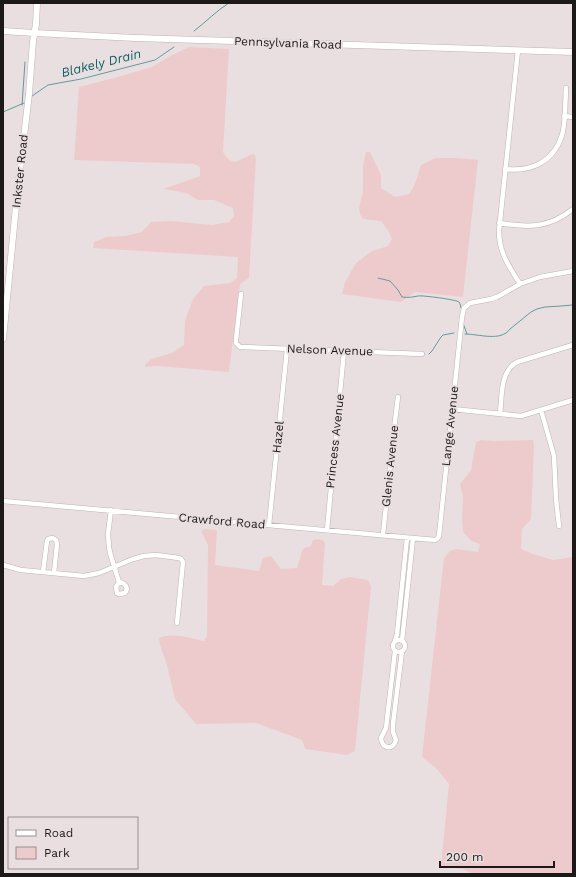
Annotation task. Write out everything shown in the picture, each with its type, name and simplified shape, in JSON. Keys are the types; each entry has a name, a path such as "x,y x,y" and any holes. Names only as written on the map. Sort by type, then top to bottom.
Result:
{"street":[{"name":"Inkster Road","path":"3,339 6,272 29,94 37,3"},
{"name":"Pennsylvania Road","path":"3,31 136,38 573,52"},
{"path":"518,50 500,223 499,239 501,250 509,268 520,284 540,277 573,271"},
{"path":"505,169 526,169 539,164 554,152 563,131 566,88"},
{"path":"564,116 573,117"},
{"path":"500,223 526,226 541,225 558,220 573,209"},
{"name":"Lange Avenue","path":"439,536 464,308 470,303 494,298 520,284"},
{"name":"Nelson Avenue","path":"241,294 236,340 238,345 243,348 287,348 422,354"},
{"path":"500,414 505,375 512,365 518,361 573,345"},
{"name":"Hazel","path":"269,525 287,348"},
{"name":"Princess Avenue","path":"326,530 344,351"},
{"name":"Glenis Avenue","path":"383,536 398,397"},
{"path":"452,409 521,416 573,400"},
{"path":"541,410 554,456 559,526"},
{"name":"Crawford Road","path":"3,501 407,538 433,540 437,539 439,536"},
{"path":"111,510 108,542 119,582"},
{"path":"43,572 47,541 48,539 53,538 56,540 57,544 54,573"},
{"path":"407,538 395,641 393,645 395,651 387,723 381,741 384,746 388,747 392,746 396,741 396,737 393,732 393,724 402,651 404,647 402,641 413,538"},
{"path":"3,565 21,570 79,576 99,573 133,559 149,556 176,557 182,559 183,562 178,623"},
{"path":"401,591 408,592"},
{"path":"395,641 402,641"},
{"path":"395,651 402,651"},
{"path":"391,688 397,689"},
{"path":"387,723 393,724"}],"green space":[{"path":"189,47 229,49 223,152 230,160 234,162 253,154 255,155 256,159 249,278 240,284 229,372 157,366 145,367 145,365 151,359 172,353 184,345 185,321 193,299 204,286 230,283 237,278 238,257 93,248 94,242 106,237 125,236 142,232 151,222 171,221 212,225 229,222 234,216 233,208 214,200 198,200 186,193 163,189 200,176 200,167 194,164 74,160 79,87 152,67"},
{"path":"366,152 370,152 381,175 381,188 395,197 409,194 415,184 421,165 435,158 478,160 463,297 415,292 401,302 342,294 345,282 356,263 372,251 388,246 392,239 381,221 363,219 360,214 359,208 363,191 363,166"},
{"path":"481,440 533,440 531,519 522,529 521,549 553,560 573,557 573,874 474,874 462,869 441,866 449,784 436,768 422,757 444,558 450,551 456,549 478,552 480,544 471,541 463,532 463,497 460,484 471,470 476,442"},
{"path":"205,529 217,530 215,565 259,571 263,558 271,556 281,569 297,568 304,548 311,546 313,540 320,539 325,543 322,585 333,586 341,579 350,577 368,580 371,587 355,751 347,755 305,749 302,740 256,723 196,724 175,699 159,638 164,636 175,636 204,641 207,637 208,545 201,531"}],"waterway":[{"name":"Blakely Drain","path":"194,31 229,3"},
{"name":"Blakely Drain","path":"32,96 48,85 81,79 155,60 174,47"},
{"path":"22,105 25,62"},
{"name":"Blakely Drain","path":"3,112 24,103"},
{"path":"378,278 390,281 402,297 421,296 453,300 459,302 461,308"},
{"path":"465,334 489,336 501,335 506,333 531,312 537,309 573,305"},
{"path":"463,323 467,334"},
{"path":"429,354 443,335 454,333"}]}
